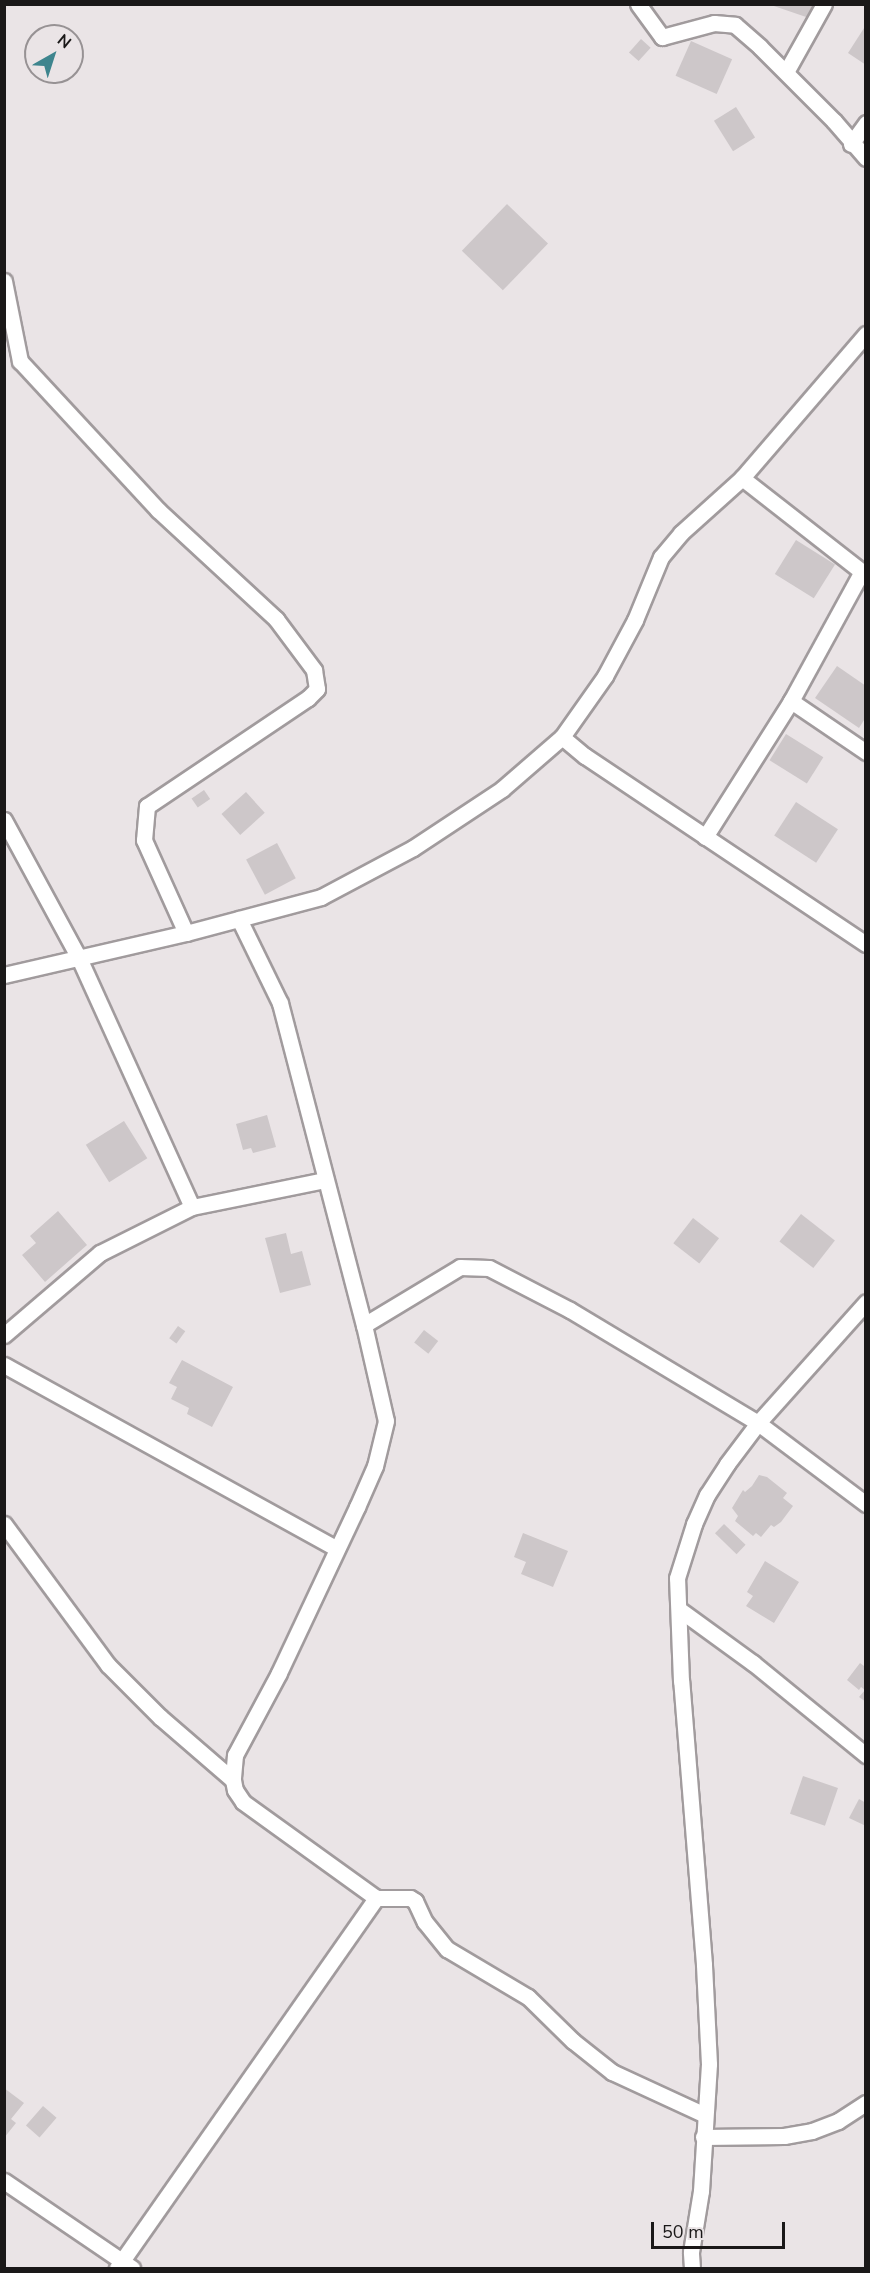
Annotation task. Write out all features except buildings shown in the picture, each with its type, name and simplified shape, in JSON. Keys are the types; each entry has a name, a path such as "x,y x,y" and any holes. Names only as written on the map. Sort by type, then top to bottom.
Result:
{"street":[{"path":"638,4 662,37 714,23 731,23 786,72 866,158"},
{"path":"786,72 824,4"},
{"path":"851,144 866,123"},
{"path":"4,281 20,361 158,510 276,619 314,670 317,689 308,698 147,806 144,840 186,933"},
{"path":"4,975 186,933 321,897 413,848 502,789 562,737 605,676 635,620 661,557 681,532 742,478 866,334"},
{"path":"705,837 791,701 863,574 742,478"},
{"path":"791,701 866,752"},
{"path":"562,737 705,837 866,944"},
{"path":"4,820 79,958 192,1207"},
{"path":"233,1780 235,1755 279,1673 375,1466 386,1421 364,1325 280,1003 239,919"},
{"path":"4,1335 100,1253 192,1207 325,1180"},
{"path":"364,1325 460,1268 489,1268 570,1310 758,1423 866,1504"},
{"path":"692,2268 691,2252 701,2191 709,2064 708,2018 681,1681 677,1578 694,1524 707,1495 758,1423 866,1302"},
{"path":"4,1365 336,1548"},
{"path":"4,1524 68,1614 108,1665 160,1717 233,1780 243,1802 376,1898 410,1898 415,1901 425,1922 447,1949 528,1997 573,2041 612,2072 705,2115"},
{"path":"680,1610 762,1670 866,1755"},
{"path":"4,2181 124,2266 376,1898"},
{"path":"703,2137 784,2136 812,2131 838,2121 866,2103"}]}
